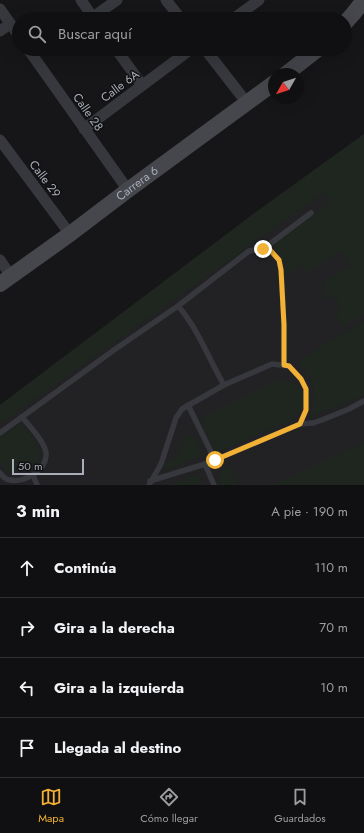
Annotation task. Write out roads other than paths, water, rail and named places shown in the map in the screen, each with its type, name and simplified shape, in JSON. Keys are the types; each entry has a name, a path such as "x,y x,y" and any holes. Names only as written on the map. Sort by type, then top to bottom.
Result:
{"street":[{"path":"81,0 90,12"},
{"path":"101,12 116,0"},
{"path":"166,0 175,12"},
{"path":"243,12 259,0"},
{"path":"352,15 364,0"},
{"path":"0,9 12,27"},
{"path":"0,31 10,24"},
{"name":"Calle 28","path":"33,56 128,190"},
{"path":"121,56 142,85"},
{"name":"Calle 6A","path":"84,129 181,56"},
{"path":"210,56 247,103"},
{"path":"294,68 309,56"},
{"name":"Carrera 6","path":"6,280 268,87"},
{"name":"Calle 29","path":"0,140 70,234"},
{"path":"0,260 6,280"}],"lane":[{"path":"263,249 311,213"},
{"path":"0,433 114,350 178,306 249,251 259,248 270,250 279,260 281,270 284,325 284,365"},
{"path":"178,306 197,333 224,385"},
{"path":"150,483 161,464 176,418 182,409 224,385 272,364 289,366 301,379 306,389 306,410 300,424"},
{"path":"150,483 205,464 300,424 322,420 350,409 364,401"},
{"path":"188,405 215,460"},
{"path":"0,473 9,480 18,481 34,475 44,463 47,456 44,445 22,417"},
{"path":"205,464 214,485"},
{"path":"34,475 36,485"}]}
